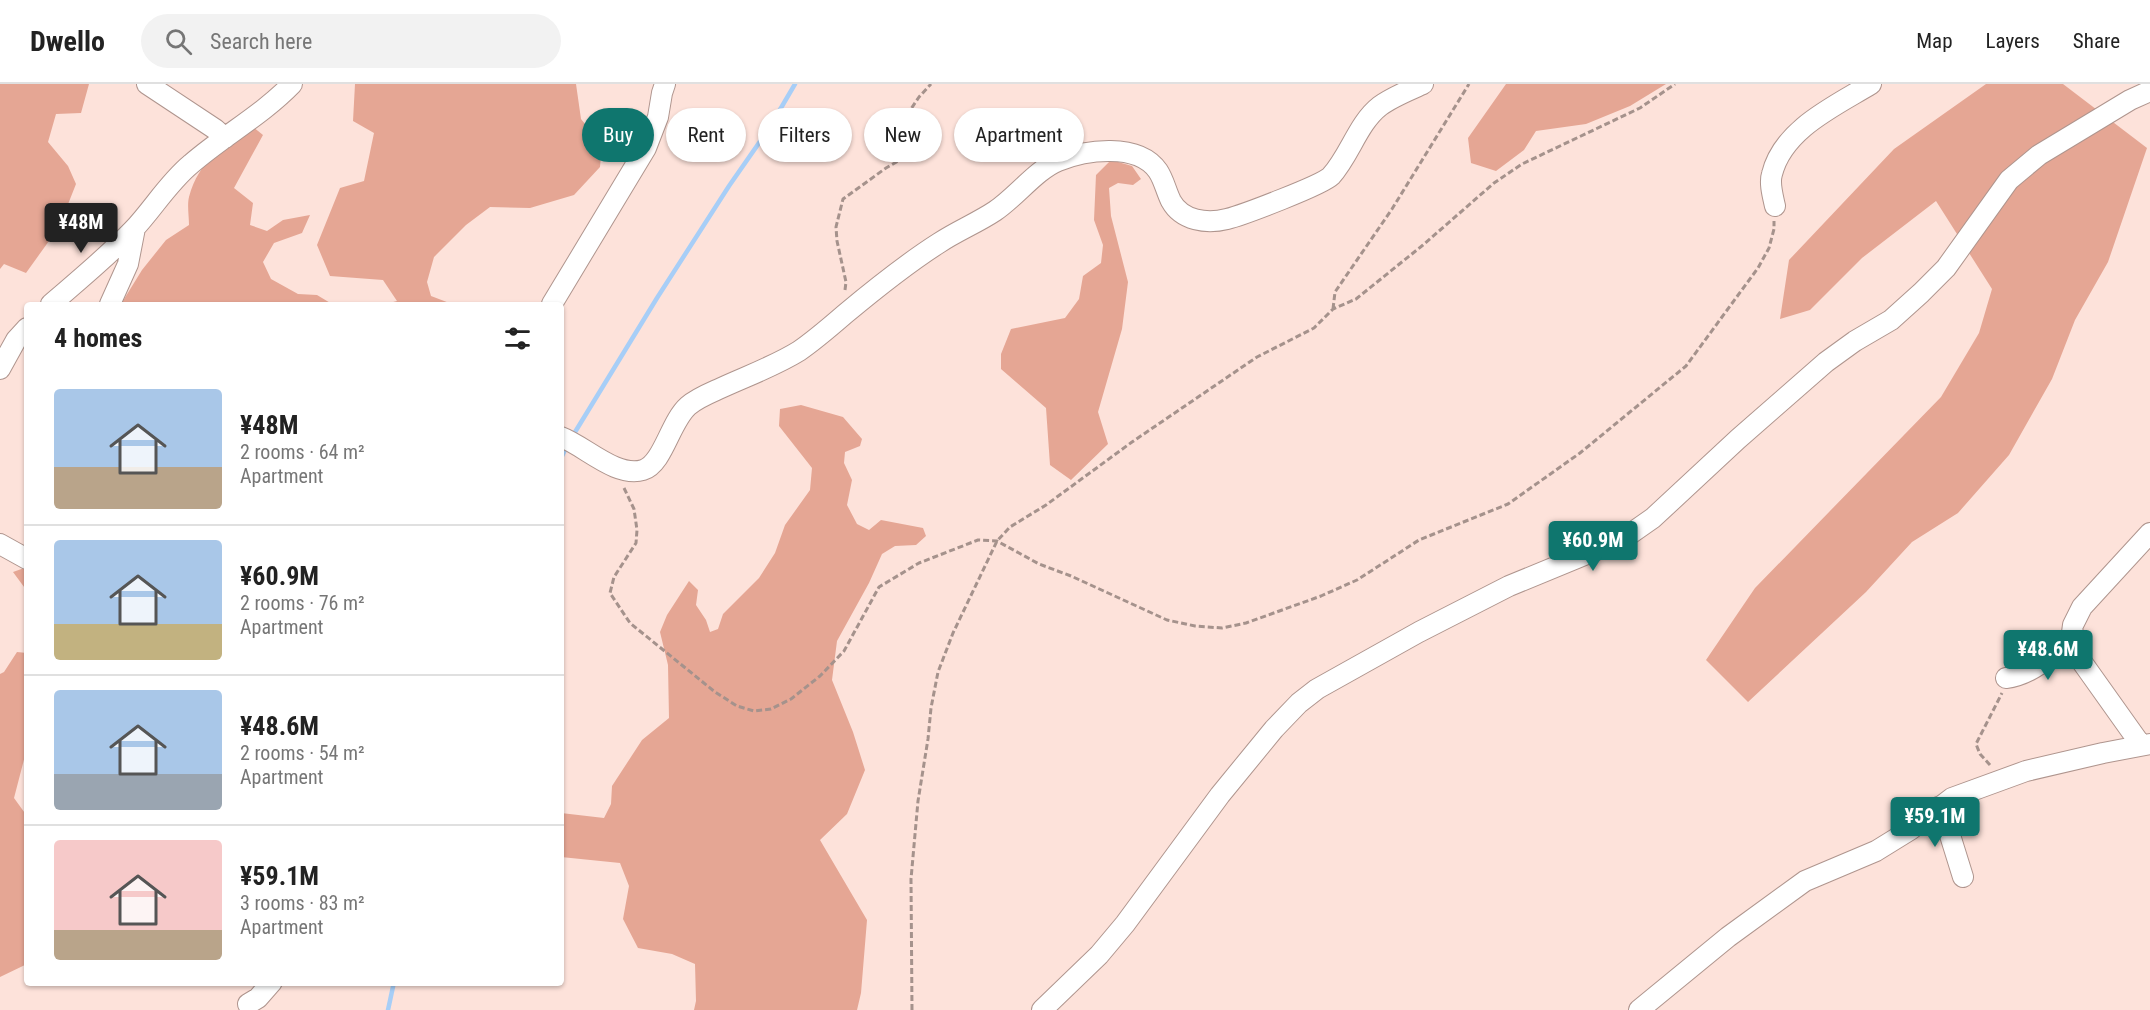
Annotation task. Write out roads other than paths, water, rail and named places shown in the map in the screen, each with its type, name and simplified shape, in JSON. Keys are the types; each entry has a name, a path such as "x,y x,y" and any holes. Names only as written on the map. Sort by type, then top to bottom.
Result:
{"street":[{"path":"147,84 225,138"},
{"path":"53,302 102,261 135,228 166,188 191,164 279,98 292,84"},
{"path":"553,302 646,148 658,117 666,84"},
{"path":"568,440 615,468 630,472 645,470 656,461 669,433 688,406 797,352 939,243 994,212 1042,170 1056,162 1082,154 1107,150 1146,160 1157,170 1173,204 1182,213 1194,220 1212,222 1230,219 1328,178 1341,164 1368,120 1380,106 1424,84"},
{"path":"1774,206 1771,176 1778,158 1793,136 1820,115 1871,84"},
{"path":"1042,1010 1099,955 1125,924 1220,795 1274,729 1299,703 1317,689 1419,632 1509,586 1623,539 1653,518 1826,362 1891,320 1921,293 1946,268 2009,180 2039,155 2130,100 2150,91"},
{"path":"111,302 128,264 135,228"},
{"path":"0,369 16,340 24,331"},
{"path":"1639,1010 1728,937 1805,880 1876,851 1910,830 1952,798 2010,776 2145,745 2077,655 2071,640 2073,625 2082,608 2150,534"},
{"path":"0,544 24,558"},
{"path":"2006,678 2017,677 2029,672 2071,640"},
{"path":"1938,807 1949,832 1963,877"},
{"path":"247,1007 254,986"},
{"path":"247,1007 268,986"}],"waterway":[{"path":"572,437 657,298 768,130 795,84"},
{"path":"564,452 568,444"},
{"path":"388,1010 393,986"}]}
